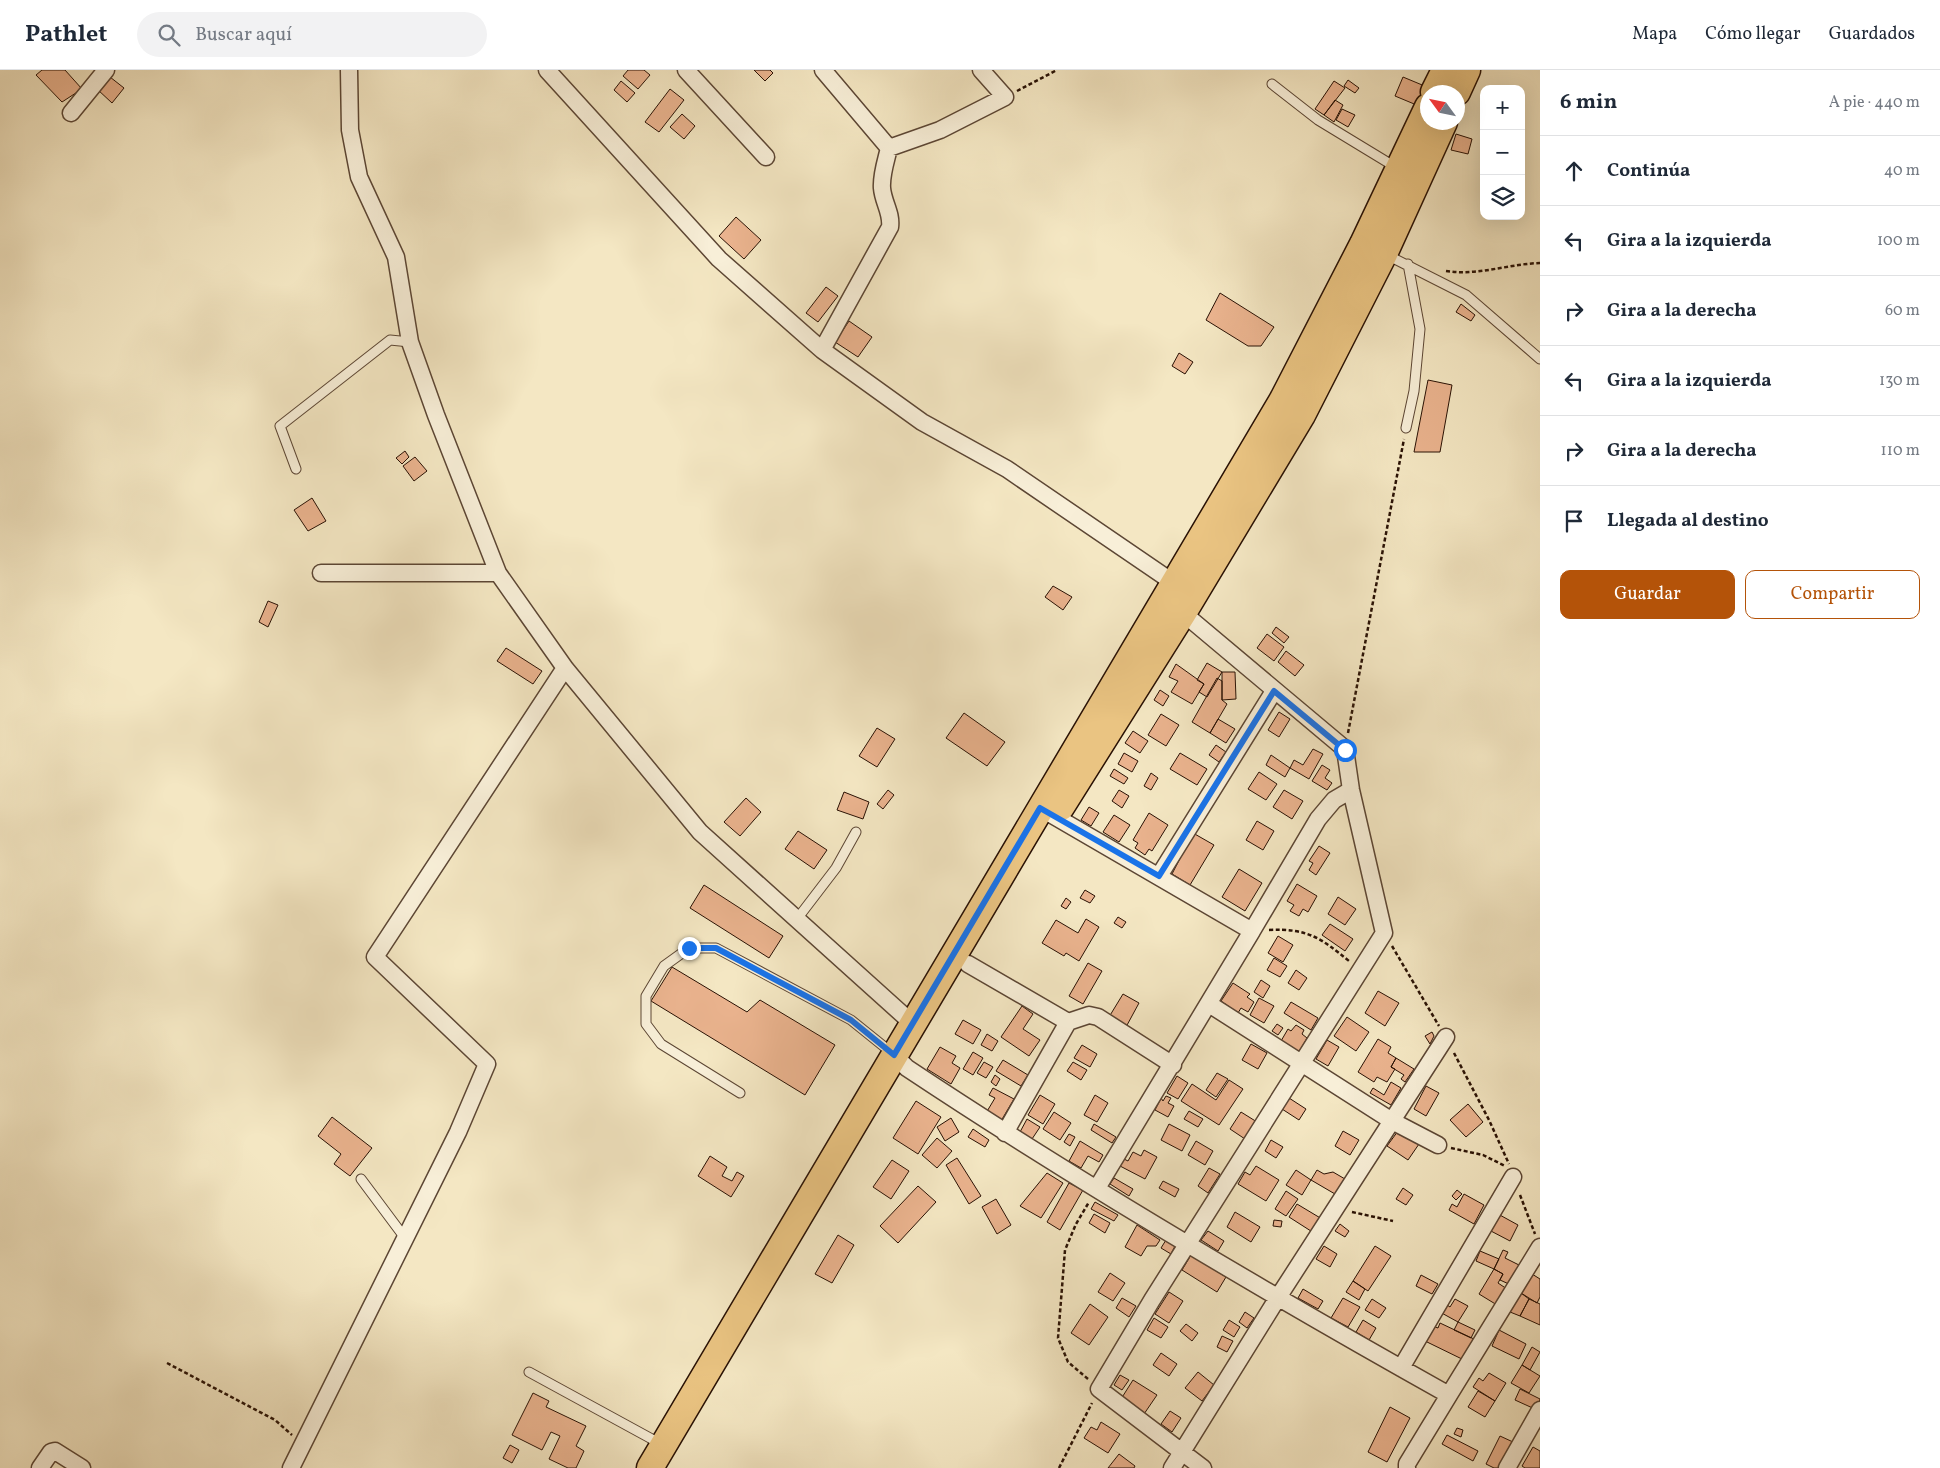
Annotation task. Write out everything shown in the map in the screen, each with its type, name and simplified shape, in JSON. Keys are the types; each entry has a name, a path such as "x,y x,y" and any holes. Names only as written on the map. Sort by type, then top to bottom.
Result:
{"main road":[{"path":"1438,85 1445,70"},
{"path":"1460,85 1467,70"},
{"path":"900,1062 912,1023 1048,812 1183,613 1248,482 1384,254 1421,130"},
{"path":"1292,408 1363,244 1439,130"},
{"path":"650,1468 667,1457 900,1062 968,964 1048,812 1174,583 1248,482"}],"street":[{"path":"71,113 106,70"},
{"path":"348,70 350,130 359,177 396,257 410,342 436,415 498,574 565,668 700,832 912,1023"},
{"path":"548,70 719,259 822,350 922,422 1007,469 1174,583"},
{"path":"686,70 766,157"},
{"path":"823,70 889,148"},
{"path":"889,148 940,130 1005,97 981,70"},
{"path":"822,350 890,227 891,218 882,190 882,180 889,148"},
{"path":"321,573 498,574"},
{"path":"1183,613 1345,750 1351,790 1384,932 1300,1063 1099,1389 1203,1468"},
{"path":"291,1468 458,1132 487,1064 375,957 565,668"},
{"path":"1159,876 1274,691"},
{"path":"1097,1188 1209,1004 1318,819 1334,800 1351,790"},
{"path":"1048,812 1252,931"},
{"path":"968,964 1068,1022"},
{"path":"1209,1004 1392,1121 1438,1145"},
{"path":"1005,1133 1068,1022 1089,1015 1098,1017 1173,1064"},
{"path":"1172,1468 1336,1206 1446,1037"},
{"path":"900,1062 1005,1133 1277,1299 1450,1395"},
{"path":"1401,1368 1513,1177"},
{"path":"1407,1468 1407,1464 1540,1247"},
{"path":"1507,1468 1540,1410"},
{"path":"40,1468 51,1452 55,1452 82,1468"}],"lane":[{"path":"1272,84 1318,120 1409,174"},
{"path":"1384,254 1408,264 1466,295 1540,358"},
{"path":"1406,428 1414,391 1420,329 1408,264"},
{"path":"296,469 280,426 390,340 410,342"},
{"path":"797,919 836,868 856,832"},
{"path":"740,1094 660,1044 646,1024 646,996 664,966 689,948 716,948 851,1020 900,1062"},
{"path":"362,1179 405,1238"},
{"path":"528,1372 667,1457"}],"path":[{"path":"1005,97 1057,70"},
{"path":"1440,280 1440,270 1465,274 1518,264 1540,263"},
{"path":"1345,750 1406,428"},
{"path":"1252,931 1280,930 1306,933 1324,939 1360,969"},
{"path":"1384,932 1446,1037 1489,1120 1511,1169 1483,1155 1438,1145"},
{"path":"1513,1177 1540,1247"},
{"path":"1059,1468 1099,1389 1068,1362 1058,1338 1065,1250 1076,1224 1097,1188"},
{"path":"1336,1206 1358,1215 1393,1221"},
{"path":"167,1363 274,1420 303,1445"}],"building":[{"path":"42,70 65,70 82,89 62,102 36,75"},
{"path":"628,70 644,70 650,75 638,89 623,76"},
{"path":"754,70 770,70 773,73 765,81"},
{"path":"110,77 124,88 112,103 97,89"},
{"path":"1403,77 1422,85 1420,85 1419,106 1395,96"},
{"path":"1348,80 1359,88 1355,93 1344,86"},
{"path":"621,81 635,93 627,102 614,90"},
{"path":"1334,81 1345,88 1324,115 1315,109"},
{"path":"670,89 684,100 659,132 645,122"},
{"path":"1335,100 1343,105 1334,122 1324,115"},
{"path":"1342,109 1355,115 1348,127 1336,120"},
{"path":"682,114 695,126 684,139 670,127"},
{"path":"1456,134 1472,139 1468,154 1451,150"},
{"path":"736,217 761,240 744,259 719,236"},
{"path":"826,287 838,296 818,322 806,313"},
{"path":"1220,293 1274,327 1261,346 1248,346 1206,320"},
{"path":"1461,304 1475,315 1471,321 1456,312"},
{"path":"849,321 872,337 858,357 835,342"},
{"path":"1179,353 1193,362 1185,374 1172,366"},
{"path":"1428,380 1452,385 1440,452 1414,452"},
{"path":"405,451 409,457 402,464 396,458"},
{"path":"415,457 427,471 414,481 403,466"},
{"path":"312,498 326,521 308,531 294,510"},
{"path":"1053,586 1072,597 1063,610 1045,597"},
{"path":"268,601 278,605 268,627 259,622"},
{"path":"1276,627 1289,637 1284,643 1272,633"},
{"path":"1267,634 1284,647 1274,661 1257,648"},
{"path":"506,648 542,671 533,684 497,661"},
{"path":"1286,651 1304,665 1295,676 1278,662"},
{"path":"1207,663 1222,672 1207,697 1199,692 1204,684 1197,680"},
{"path":"1176,664 1204,684 1192,704 1171,692 1178,681 1169,677"},
{"path":"1222,672 1235,672 1236,699 1222,700"},
{"path":"1217,678 1222,681 1222,700 1227,704 1210,733 1192,722"},
{"path":"1160,690 1169,696 1163,706 1154,700"},
{"path":"1279,712 1290,719 1279,737 1268,730"},
{"path":"964,713 1005,742 987,766 946,738"},
{"path":"1161,714 1179,725 1166,746 1148,735"},
{"path":"1218,719 1235,729 1226,743 1210,733"},
{"path":"877,728 895,739 877,767 859,756"},
{"path":"1133,731 1148,741 1140,753 1125,743"},
{"path":"1216,745 1226,752 1219,762 1209,755"},
{"path":"1313,749 1323,754 1309,779 1290,768 1294,760 1303,765"},
{"path":"1124,753 1138,761 1132,772 1118,764"},
{"path":"1180,753 1207,769 1197,785 1170,769"},
{"path":"1271,755 1290,768 1285,777 1266,765"},
{"path":"1322,765 1330,770 1325,778 1332,783 1327,790 1312,781"},
{"path":"1114,769 1128,778 1124,784 1110,776"},
{"path":"1259,772 1277,784 1266,800 1248,789"},
{"path":"1151,773 1158,778 1151,790 1144,786"},
{"path":"888,790 894,795 883,809 877,804"},
{"path":"1119,790 1129,796 1122,808 1112,801"},
{"path":"1284,790 1303,801 1292,819 1273,807"},
{"path":"844,792 869,802 863,819 837,810"},
{"path":"746,798 761,812 740,836 724,822"},
{"path":"1089,807 1099,813 1091,826 1081,820"},
{"path":"1149,813 1168,825 1152,851 1149,849 1145,855 1135,848 1138,843 1133,840"},
{"path":"1114,815 1130,825 1119,842 1103,832"},
{"path":"1257,821 1274,831 1263,850 1246,840"},
{"path":"798,831 827,850 814,869 785,849"},
{"path":"1193,833 1214,845 1190,885 1172,874"},
{"path":"1319,846 1330,853 1316,875 1309,870 1313,863 1309,861"},
{"path":"1239,869 1262,883 1245,911 1222,897"},
{"path":"1297,884 1317,896 1308,912 1303,909 1299,916 1290,911 1294,905 1287,901"},
{"path":"704,885 783,936 769,958 690,908"},
{"path":"1085,890 1095,896 1090,903 1080,898"},
{"path":"1338,897 1356,909 1345,925 1328,914"},
{"path":"1066,898 1071,902 1066,909 1061,906"},
{"path":"1118,917 1126,922 1122,928 1114,923"},
{"path":"1086,919 1099,927 1079,961 1066,953 1064,956 1042,943 1056,920 1078,933"},
{"path":"1330,924 1353,939 1345,951 1322,935"},
{"path":"1278,936 1293,945 1283,962 1268,953"},
{"path":"1274,958 1287,966 1280,977 1267,970"},
{"path":"1088,963 1102,971 1083,1004 1069,996"},
{"path":"672,967 747,1012 760,1000 835,1045 805,1095 651,1001"},
{"path":"1296,970 1307,978 1299,990 1288,983"},
{"path":"1261,980 1270,986 1263,998 1254,992"},
{"path":"1233,983 1250,994 1247,997 1254,1002 1248,1012 1241,1008 1238,1013 1221,1001"},
{"path":"1378,991 1399,1003 1385,1026 1365,1013"},
{"path":"1123,994 1139,1003 1126,1027 1109,1017"},
{"path":"1259,998 1274,1006 1264,1023 1250,1015"},
{"path":"1291,1002 1318,1018 1311,1030 1284,1013"},
{"path":"1022,1006 1033,1014 1023,1029 1040,1040 1029,1056 1001,1037"},
{"path":"1347,1017 1369,1032 1356,1051 1334,1036"},
{"path":"963,1020 981,1030 973,1044 955,1034"},
{"path":"1277,1024 1283,1028 1278,1035 1272,1031"},
{"path":"1296,1025 1304,1030 1302,1034 1307,1038 1299,1052 1281,1041 1288,1029 1291,1031"},
{"path":"1432,1032 1434,1036 1430,1044 1425,1036"},
{"path":"987,1034 998,1041 992,1051 981,1045"},
{"path":"1378,1039 1391,1047 1388,1053 1396,1058 1391,1067 1395,1069 1387,1082 1377,1077 1374,1082 1358,1072"},
{"path":"1327,1040 1339,1047 1328,1066 1316,1059"},
{"path":"1251,1044 1267,1053 1258,1069 1242,1060"},
{"path":"1082,1045 1097,1054 1090,1067 1074,1058"},
{"path":"940,1047 956,1056 952,1063 960,1068 951,1084 927,1069"},
{"path":"973,1052 983,1058 973,1075 963,1069"},
{"path":"1396,1058 1414,1069 1405,1082 1401,1079 1404,1075 1391,1067"},
{"path":"1003,1060 1028,1075 1021,1086 996,1071"},
{"path":"984,1062 993,1067 986,1078 977,1073"},
{"path":"1073,1062 1087,1070 1081,1080 1067,1071"},
{"path":"1217,1073 1228,1079 1216,1097 1206,1090"},
{"path":"995,1075 1000,1079 996,1086 991,1082"},
{"path":"1177,1076 1188,1083 1178,1099 1167,1093"},
{"path":"1229,1080 1243,1089 1219,1125 1181,1101 1192,1084 1216,1100"},
{"path":"1391,1082 1401,1088 1391,1105 1370,1093 1373,1088 1384,1095"},
{"path":"1426,1086 1439,1093 1426,1116 1414,1109"},
{"path":"993,1088 1014,1099 1001,1121 986,1113 995,1098 989,1095"},
{"path":"1040,1095 1055,1104 1043,1124 1028,1115"},
{"path":"1095,1095 1108,1103 1097,1122 1084,1115"},
{"path":"1166,1096 1171,1098 1168,1103 1174,1106 1168,1117 1155,1110 1161,1098 1163,1101"},
{"path":"1289,1098 1306,1109 1299,1120 1282,1109"},
{"path":"916,1101 941,1117 918,1154 893,1138"},
{"path":"1468,1104 1483,1122 1466,1137 1450,1120"},
{"path":"1189,1111 1203,1119 1198,1127 1184,1119"},
{"path":"1054,1112 1071,1123 1060,1140 1043,1129"},
{"path":"1241,1112 1257,1122 1245,1139 1230,1129"},
{"path":"332,1117 372,1148 350,1176 334,1164 341,1154 318,1136"},
{"path":"951,1118 959,1132 945,1141 937,1127"},
{"path":"1027,1119 1040,1127 1032,1139 1020,1132"},
{"path":"1094,1124 1116,1137 1112,1143 1091,1130"},
{"path":"1169,1124 1190,1135 1182,1151 1161,1140"},
{"path":"973,1129 989,1140 985,1147 968,1137"},
{"path":"1343,1131 1359,1140 1350,1155 1335,1146"},
{"path":"1398,1131 1419,1144 1408,1160 1387,1146"},
{"path":"1069,1134 1075,1137 1070,1146 1064,1142"},
{"path":"937,1138 952,1151 937,1168 922,1155"},
{"path":"1271,1140 1283,1147 1276,1158 1265,1151"},
{"path":"1080,1141 1103,1155 1099,1162 1088,1156 1081,1168 1069,1161"},
{"path":"1196,1141 1213,1151 1205,1165 1188,1155"},
{"path":"1144,1150 1157,1157 1145,1179 1120,1166 1124,1159 1128,1161 1133,1152 1141,1156"},
{"path":"710,1156 727,1167 722,1176 732,1181 737,1172 744,1176 731,1197 698,1176"},
{"path":"957,1158 981,1196 969,1204 946,1165"},
{"path":"892,1160 909,1171 891,1199 873,1187"},
{"path":"1256,1166 1279,1180 1266,1201 1238,1184 1245,1172 1250,1175"},
{"path":"1209,1168 1220,1174 1208,1193 1198,1186"},
{"path":"1296,1170 1311,1180 1302,1195 1286,1185"},
{"path":"1317,1170 1324,1174 1333,1172 1345,1179 1335,1194 1311,1180"},
{"path":"1047,1173 1063,1183 1041,1218 1020,1206"},
{"path":"1114,1178 1133,1189 1129,1196 1110,1184"},
{"path":"1163,1181 1179,1189 1175,1197 1159,1188"},
{"path":"1069,1183 1083,1190 1060,1230 1047,1222"},
{"path":"918,1186 936,1202 898,1243 880,1226"},
{"path":"1403,1188 1413,1195 1406,1205 1396,1199"},
{"path":"1457,1190 1462,1194 1456,1200 1452,1196"},
{"path":"1286,1191 1298,1199 1286,1216 1275,1209"},
{"path":"1464,1194 1484,1205 1474,1224 1449,1210 1452,1204 1457,1207"},
{"path":"996,1199 1011,1225 997,1234 982,1207"},
{"path":"1095,1202 1118,1215 1114,1221 1091,1209"},
{"path":"1297,1204 1322,1219 1314,1233 1289,1217"},
{"path":"1235,1212 1260,1227 1251,1242 1227,1227"},
{"path":"1094,1214 1110,1223 1105,1233 1089,1223"},
{"path":"1498,1214 1518,1225 1510,1241 1489,1230"},
{"path":"1274,1220 1282,1221 1281,1227 1273,1226"},
{"path":"1340,1224 1349,1231 1345,1237 1335,1231"},
{"path":"1137,1225 1160,1240 1156,1246 1147,1246 1141,1256 1125,1247"},
{"path":"1208,1231 1224,1241 1218,1251 1201,1240"},
{"path":"838,1235 854,1245 832,1283 815,1274"},
{"path":"1166,1240 1175,1246 1171,1254 1161,1248"},
{"path":"1324,1246 1337,1254 1330,1267 1316,1259"},
{"path":"1375,1246 1391,1256 1368,1291 1353,1281"},
{"path":"1503,1250 1508,1252 1505,1258 1521,1266 1511,1285 1500,1280 1503,1274 1494,1269"},
{"path":"1480,1251 1499,1259 1494,1269 1476,1261"},
{"path":"1191,1255 1226,1277 1217,1292 1182,1270"},
{"path":"1494,1269 1503,1274 1498,1283 1507,1289 1497,1305 1479,1294"},
{"path":"1110,1273 1125,1283 1113,1301 1098,1292"},
{"path":"1532,1274 1540,1279 1540,1297 1537,1303 1521,1293"},
{"path":"1421,1275 1438,1284 1432,1294 1416,1286"},
{"path":"1353,1281 1365,1289 1359,1300 1346,1292"},
{"path":"1303,1289 1323,1301 1318,1309 1298,1298"},
{"path":"1169,1292 1183,1301 1169,1323 1155,1314"},
{"path":"1521,1293 1529,1299 1520,1316 1510,1312"},
{"path":"1122,1298 1136,1306 1129,1317 1116,1308"},
{"path":"1343,1298 1360,1307 1348,1327 1331,1318"},
{"path":"1372,1299 1386,1308 1379,1318 1365,1310"},
{"path":"1455,1299 1468,1306 1458,1322 1438,1311 1443,1302 1450,1307"},
{"path":"1529,1299 1540,1304 1540,1325 1520,1316"},
{"path":"1090,1304 1108,1317 1089,1345 1071,1333"},
{"path":"1245,1312 1254,1318 1247,1328 1239,1322"},
{"path":"1154,1318 1168,1327 1161,1338 1147,1330"},
{"path":"1229,1320 1240,1327 1234,1337 1223,1330"},
{"path":"1363,1320 1376,1328 1369,1340 1356,1332"},
{"path":"1458,1322 1475,1330 1471,1338 1454,1330"},
{"path":"1440,1323 1476,1340 1466,1361 1425,1341 1433,1326 1438,1328"},
{"path":"1186,1324 1198,1333 1192,1341 1180,1331"},
{"path":"1499,1330 1526,1344 1519,1359 1492,1346"},
{"path":"1222,1336 1233,1341 1227,1352 1217,1347"},
{"path":"1532,1347 1540,1352 1530,1370 1522,1365"},
{"path":"1161,1353 1177,1364 1169,1376 1153,1365"},
{"path":"1522,1365 1540,1376 1529,1393 1511,1383"},
{"path":"1198,1372 1214,1385 1202,1401 1185,1388"},
{"path":"1489,1373 1506,1383 1495,1401 1473,1387 1479,1378 1483,1381"},
{"path":"1120,1375 1129,1380 1122,1390 1114,1385"},
{"path":"1133,1380 1157,1395 1144,1414 1121,1399"},
{"path":"1520,1389 1540,1399 1537,1410 1515,1400"},
{"path":"1478,1391 1495,1401 1485,1417 1468,1407"},
{"path":"533,1393 549,1401 546,1407 586,1426 576,1446 584,1451 576,1468 568,1468 549,1459 560,1436 551,1432 542,1450 512,1435"},
{"path":"1390,1407 1410,1418 1387,1462 1368,1452"},
{"path":"1170,1411 1181,1418 1172,1432 1161,1424"},
{"path":"1101,1422 1120,1434 1108,1453 1084,1438 1091,1427 1097,1430"},
{"path":"1457,1428 1463,1430 1461,1437 1454,1434"},
{"path":"1447,1435 1478,1451 1473,1461 1442,1444"},
{"path":"1500,1436 1513,1442 1500,1468 1494,1468 1486,1464"},
{"path":"510,1445 519,1450 512,1463 503,1458"},
{"path":"1533,1447 1540,1451 1540,1468 1525,1468 1522,1466"},
{"path":"1119,1454 1135,1466 1134,1468 1108,1468"}],"route":[{"path":"689,948 716,948 851,1020 894,1055 1040,808 1159,876 1274,691 1345,750"}]}
